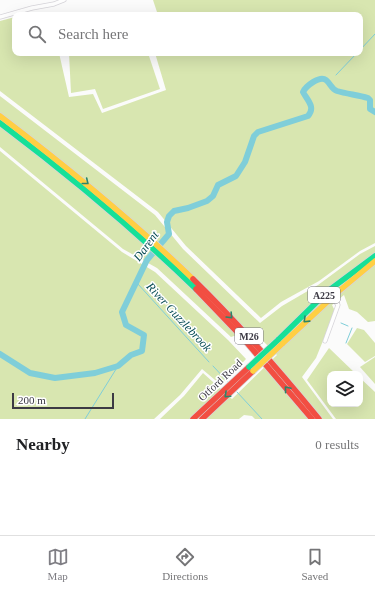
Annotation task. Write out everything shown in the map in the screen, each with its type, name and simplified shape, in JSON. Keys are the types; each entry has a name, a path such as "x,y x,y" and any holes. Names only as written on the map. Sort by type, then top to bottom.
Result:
{"main road":[{"name":"M26","path":"0,116 68,168 170,261 248,336 319,419"},
{"name":"M26","path":"0,123 70,176 140,233"},
{"name":"A225","path":"280,342 328,291 375,256"},
{"name":"M26","path":"170,261 246,342 312,419"},
{"name":"A225","path":"280,342 375,261"},
{"name":"Otford Road","path":"193,419 280,342"},
{"name":"Otford Road","path":"202,419 251,369"}],"street":[{"path":"21,12 64,0"},
{"path":"0,17 12,14"},
{"path":"325,341 338,305 328,291"}],"green space":[{"path":"153,0 375,0 375,243 360,251 319,281 281,302 261,318 186,246 158,212 0,91 0,21 12,18 12,56 60,56 69,97 93,94 102,113 166,90 156,56 363,56 363,12 157,12"},
{"path":"69,56 149,56 160,89 103,109 95,89 71,93"},
{"path":"0,96 155,215 183,249 260,323 282,306 318,285 360,254 375,246 375,321 368,322 357,312 349,309 344,295 332,305 335,311 316,358 302,377 333,419 255,419 252,416 244,415 239,419 160,419 184,396 203,373 232,399 277,355 252,330 231,337 157,268 123,249 0,147"},
{"path":"0,151 122,252 155,272 228,340 246,359 221,385 202,369 180,395 154,419 0,419"},
{"path":"357,328 364,330 375,343 375,356 365,362 347,344"},
{"path":"329,348 353,371 327,371 327,407 307,380"},
{"path":"375,357 375,384 360,367"},
{"path":"363,381 375,392 375,419 336,419 327,407 363,407"}],"waterway":[{"path":"363,47 375,34"},
{"path":"336,75 354,56"},
{"name":"Darent","path":"0,354 30,373 55,378 95,373 118,366 131,355 142,351 144,335 126,325 122,312 147,260 169,234 167,222 169,216 174,211 207,201 213,196 218,185 236,176 245,162 254,136 258,132 308,116 311,107 303,92 310,84 317,80 326,80 333,89 337,91 368,98 370,100 370,109 375,112"},
{"name":"River Guzzlebrook","path":"137,283 209,362"},
{"path":"341,323 348,326"},
{"path":"346,343 352,328"},
{"path":"85,419 118,366"},
{"name":"River Guzzlebrook","path":"213,366 227,381"},
{"name":"River Guzzlebrook","path":"237,392 262,419"}],"traffic: fast":[{"path":"0,123 101,203 196,289"},
{"path":"278,340 328,291 375,256"},
{"path":"249,367 278,340"}],"traffic: slow":[{"path":"0,116 99,194 193,279"},
{"path":"282,344 339,291 375,261"},
{"path":"253,371 282,344"}],"traffic: jam":[{"path":"193,279 258,347 319,419"},
{"path":"196,289 242,337 312,419"},
{"path":"193,419 249,367"},
{"path":"202,419 253,371"}]}
